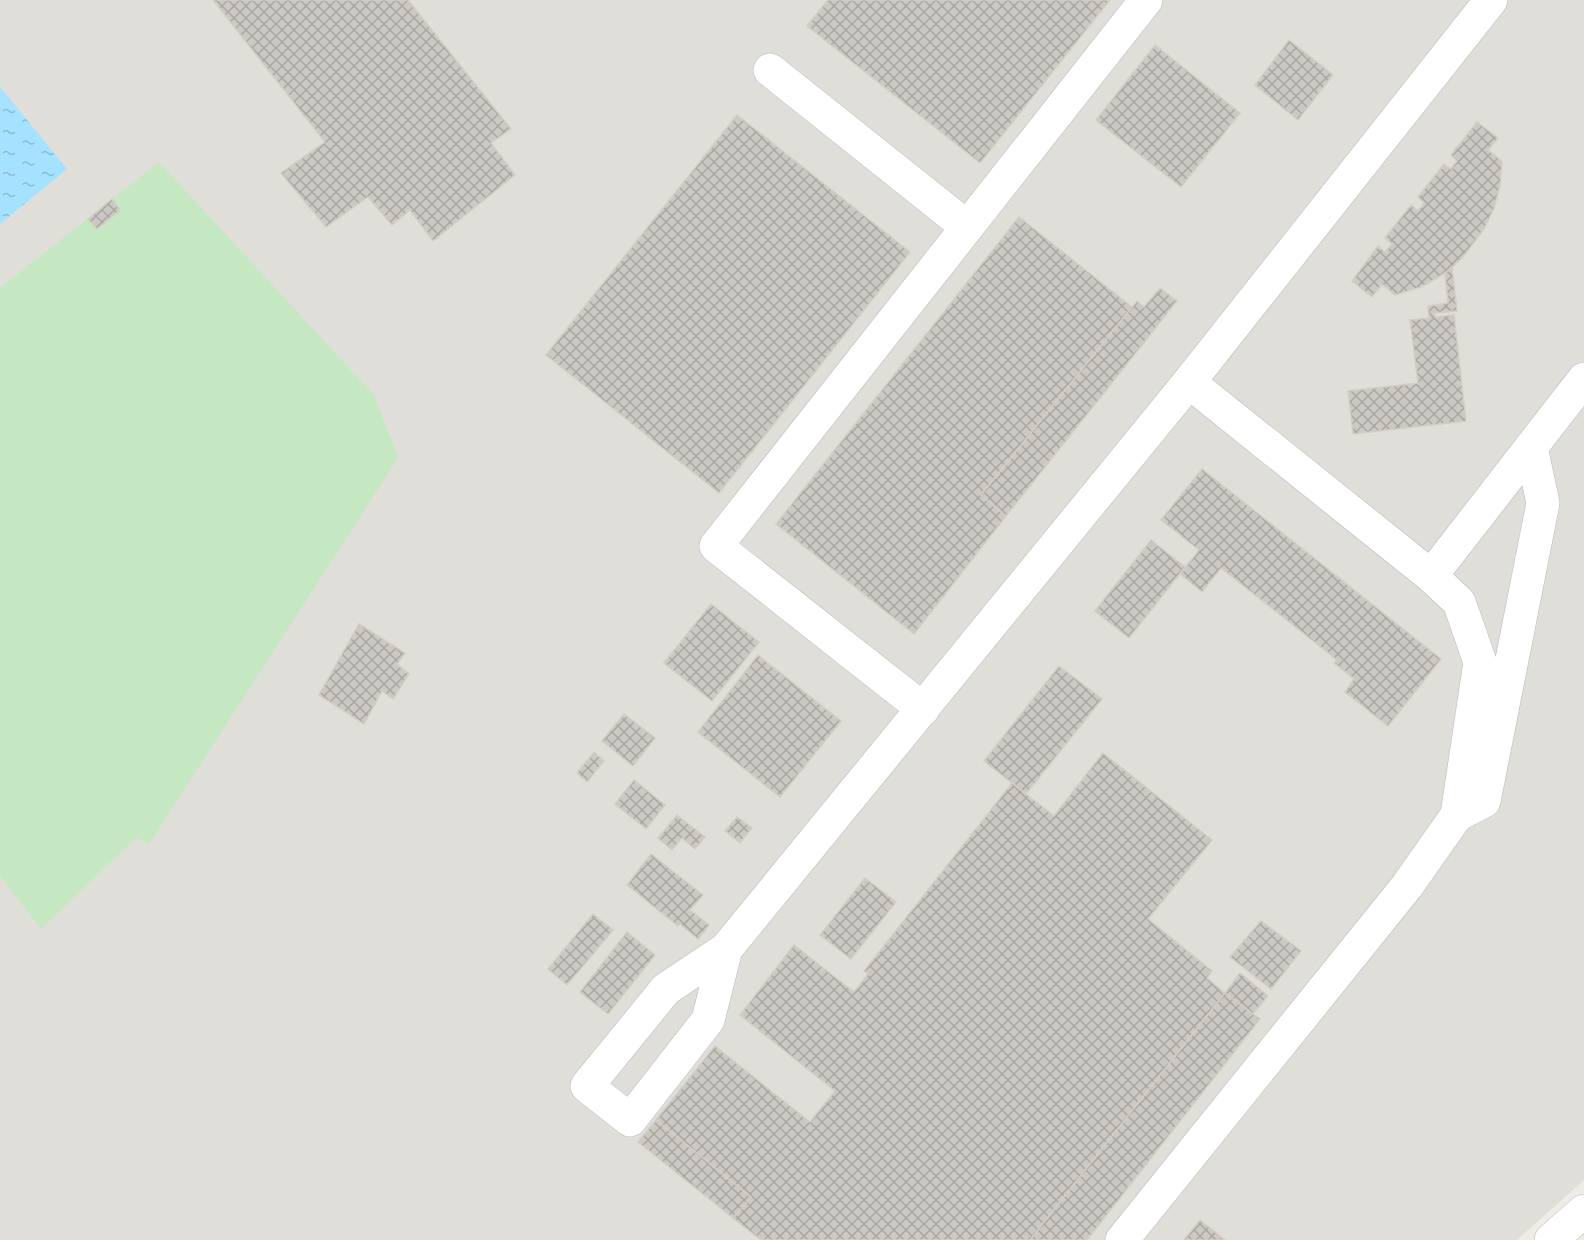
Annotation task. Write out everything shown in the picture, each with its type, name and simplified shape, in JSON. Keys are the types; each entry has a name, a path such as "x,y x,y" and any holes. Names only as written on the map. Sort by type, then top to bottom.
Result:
{"street":[{"path":"923,709 716,546 1146,0"},
{"path":"726,949 708,1020 630,1120 587,1086 666,988 726,949 1189,382 1491,0"},
{"path":"770,70 967,227"},
{"path":"1431,576 1584,379"},
{"path":"1122,1240 1407,886 1457,815 1480,662 1459,602 1431,576 1189,382"},
{"path":"1457,815 1484,801 1543,503 1531,447"},
{"path":"1551,1240 1584,1211"}],"shaded area":[{"path":"0,0 1584,0 1584,1180 1517,1240 0,1240"}],"green space":[{"path":"159,162 374,395 398,458 149,844 136,838 41,929 0,876 0,288"}],"water":[{"path":"0,87 67,169 0,224"}],"building":[{"path":"213,0 408,0 511,129 491,143 515,175 433,241 410,210 392,225 368,197 326,227 281,173 325,142"},
{"path":"828,0 1110,0 980,163 807,26"},
{"path":"1289,40 1333,75 1298,120 1255,85"},
{"path":"1155,45 1240,113 1181,187 1096,120"},
{"path":"737,115 910,252 719,493 546,355"},
{"path":"1477,122 1498,138 1488,150 1502,161 1500,186 1494,208 1484,229 1463,257 1434,280 1421,287 1395,295 1382,284 1372,297 1352,281 1378,246 1385,252 1392,244 1385,238 1411,205 1418,211 1424,203 1418,197 1444,164 1451,169 1457,161 1451,155"},
{"path":"112,199 120,210 97,229 88,219"},
{"path":"1019,217 1132,307 981,495 1006,516 914,634 776,524"},
{"path":"1452,267 1457,311 1435,313 1435,317 1454,315 1466,421 1353,434 1348,391 1418,383 1410,320 1429,318 1428,306 1448,303 1445,273"},
{"path":"1160,288 1177,301 1006,516 981,495 1137,301 1144,307"},
{"path":"1202,469 1441,659 1388,726 1345,692 1354,679 1334,663 1337,660 1221,568 1202,592 1180,574 1199,550 1161,520"},
{"path":"1151,540 1185,567 1129,638 1095,611"},
{"path":"711,604 759,642 712,701 664,663"},
{"path":"359,624 405,653 397,664 409,674 393,699 382,691 364,724 319,695"},
{"path":"758,655 841,721 780,797 698,732"},
{"path":"1059,666 1102,699 1026,794 984,761"},
{"path":"624,714 655,738 633,766 602,741"},
{"path":"594,752 604,761 587,782 577,773"},
{"path":"1103,753 1212,840 1148,919 1212,971 1207,978 1225,993 1030,1240 761,1240 733,1218 751,1197 656,1120 715,1046 810,1122 835,1091 740,1015 794,945 854,992 868,974 864,971 1012,783 1054,816"},
{"path":"634,780 665,805 646,829 615,804"},
{"path":"677,815 705,837 695,849 682,838 672,850 658,838"},
{"path":"737,817 752,828 740,843 725,831"},
{"path":"651,854 703,895 690,910 709,925 698,939 627,885"},
{"path":"865,878 896,902 851,959 820,935"},
{"path":"593,914 613,930 567,985 548,969"},
{"path":"1261,921 1301,951 1271,989 1230,957"},
{"path":"627,932 655,955 608,1014 580,992"},
{"path":"1240,973 1268,996 1253,1014 1225,993"},
{"path":"1225,993 1260,1019 1087,1240 1030,1240"},
{"path":"656,1120 751,1197 733,1218 638,1142"},
{"path":"1200,1220 1225,1240 1184,1240"}]}
